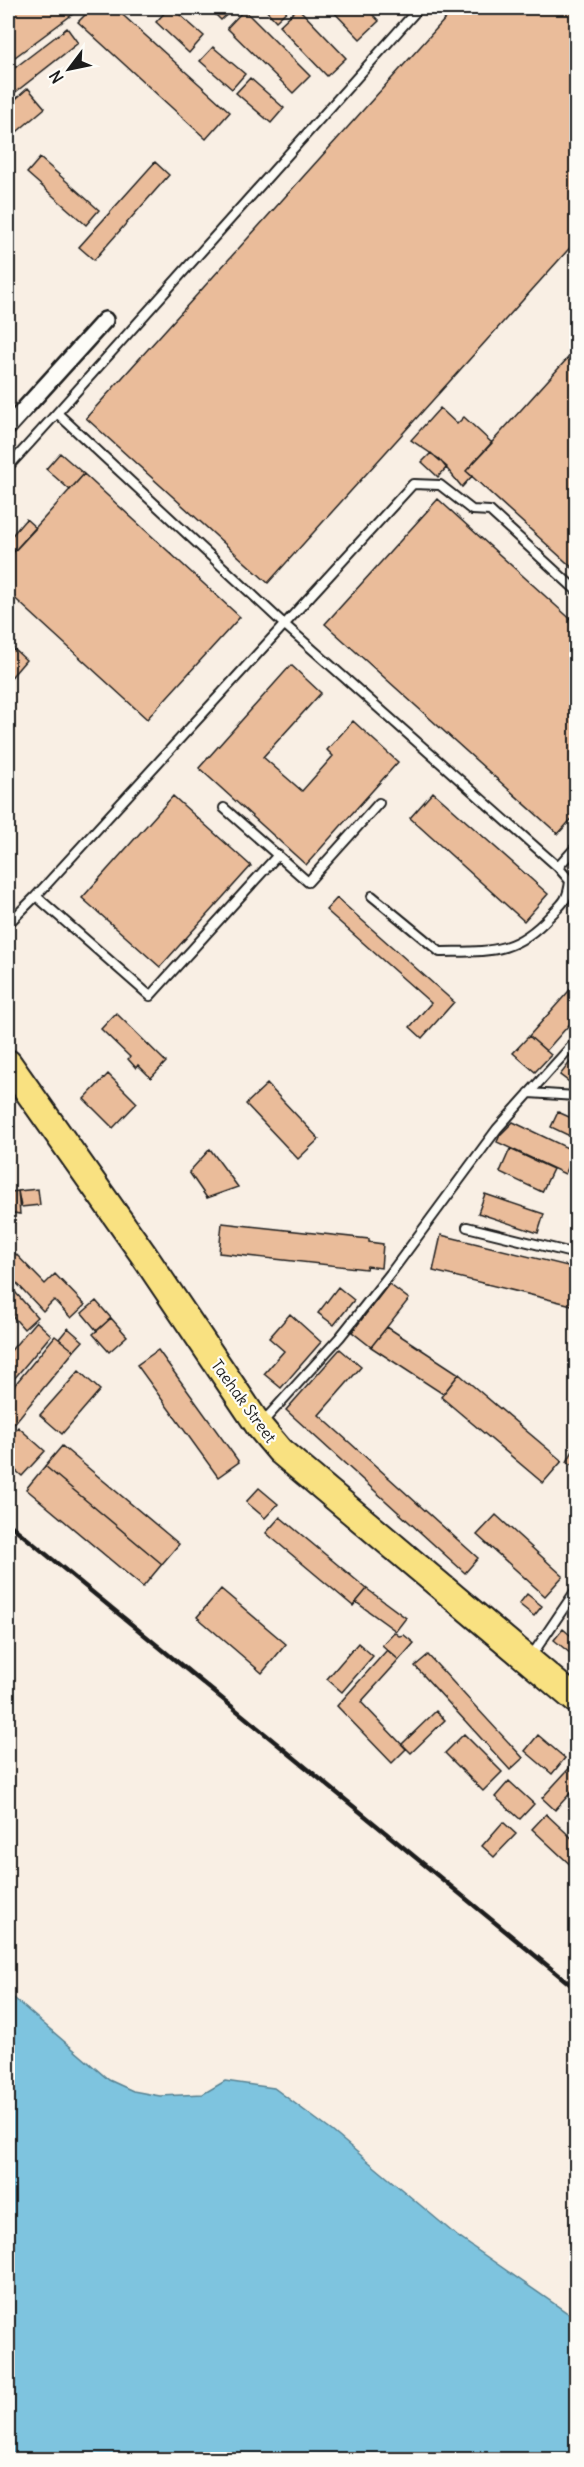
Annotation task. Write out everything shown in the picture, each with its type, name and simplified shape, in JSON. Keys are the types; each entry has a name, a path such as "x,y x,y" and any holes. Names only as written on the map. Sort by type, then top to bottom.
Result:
{"main road":[{"name":"Taehak Street","path":"8,1066 129,1234 259,1426 280,1451 576,1700"}],"street":[{"path":"8,427 105,320"}],"lane":[{"path":"8,467 419,8"},
{"path":"57,413 285,626 558,867 570,881 569,897 535,933 514,945 490,951 440,952 372,896"},
{"path":"8,924 285,626 413,484 440,486 472,510 490,512 576,590"},
{"path":"224,808 308,882 379,803"},
{"path":"558,867 576,847"},
{"path":"36,896 150,996 278,855"},
{"path":"259,1426 340,1337 390,1274 496,1129 576,1041"},
{"path":"529,1093 576,1096"},
{"path":"467,1227 576,1254"},
{"path":"528,1659 576,1590"}],"water":[{"path":"8,1993 109,2080 133,2091 160,2096 203,2094 225,2081 274,2088 332,2131 457,2236 576,2319 576,2459 8,2459"}],"building":[{"path":"8,8 81,8 15,57 8,47"},
{"path":"92,8 115,8 230,112 206,139 78,22"},
{"path":"169,8 172,8 204,36 189,53 156,22"},
{"path":"209,8 234,8 221,20"},
{"path":"264,8 290,8 276,21"},
{"path":"298,8 346,58 327,76 279,26"},
{"path":"330,8 366,8 379,21 360,39"},
{"path":"455,8 576,8 576,241 268,583 86,418"},
{"path":"244,10 310,76 293,93 227,28"},
{"path":"67,28 78,43 8,98 8,73"},
{"path":"213,47 245,74 232,89 200,61"},
{"path":"8,56 16,67 8,73"},
{"path":"250,78 284,108 271,123 236,93"},
{"path":"28,88 45,108 12,136 8,132 8,106"},
{"path":"40,158 99,210 86,225 27,173"},
{"path":"155,162 169,175 94,260 79,247"},
{"path":"576,349 576,571 466,471"},
{"path":"440,408 457,424 464,417 492,443 466,471 472,476 462,487 439,459 411,440"},
{"path":"60,453 84,474 70,490 46,469"},
{"path":"431,453 447,467 438,477 422,462"},
{"path":"84,474 240,617 147,719 8,592 8,558"},
{"path":"438,499 576,624 576,814 558,834 325,624"},
{"path":"26,519 36,528 8,558 8,540"},
{"path":"14,649 26,660 8,681 8,656"},
{"path":"291,665 321,693 263,757 302,791 333,756 327,750 353,721 398,762 306,865 199,768"},
{"path":"433,792 548,894 524,921 410,818"},
{"path":"173,796 251,866 160,967 82,898"},
{"path":"337,898 454,1002 422,1038 410,1027 431,1003 326,910"},
{"path":"576,983 576,1017 546,1051 529,1036"},
{"path":"116,1013 166,1062 151,1078 138,1065 136,1068 128,1059 130,1057 101,1029"},
{"path":"529,1036 551,1055 535,1072 513,1053"},
{"path":"571,1061 576,1065 576,1087 560,1075"},
{"path":"108,1074 137,1103 113,1128 84,1099"},
{"path":"267,1084 319,1139 298,1159 246,1104"},
{"path":"558,1112 576,1120 576,1139 551,1127"},
{"path":"513,1122 576,1152 565,1174 497,1142 500,1135"},
{"path":"210,1149 238,1187 207,1198 189,1172"},
{"path":"510,1149 553,1169 542,1192 500,1172"},
{"path":"8,1186 11,1192 18,1191 20,1214 8,1212"},
{"path":"38,1189 40,1205 21,1207 18,1191"},
{"path":"485,1194 544,1214 538,1233 478,1213"},
{"path":"222,1223 369,1239 369,1242 383,1244 381,1268 367,1266 366,1269 219,1253"},
{"path":"441,1235 576,1268 576,1306 433,1271"},
{"path":"10,1248 45,1284 55,1274 85,1305 71,1318 54,1300 43,1311 8,1274"},
{"path":"8,1284 37,1317 24,1329 8,1311"},
{"path":"389,1284 409,1299 371,1347 352,1332"},
{"path":"338,1287 354,1300 334,1325 318,1313"},
{"path":"96,1301 111,1318 97,1331 82,1313"},
{"path":"290,1314 321,1342 281,1388 264,1374 284,1351 269,1338"},
{"path":"111,1318 127,1336 109,1352 93,1334"},
{"path":"36,1321 51,1335 8,1386 8,1354"},
{"path":"387,1327 459,1374 443,1394 371,1347"},
{"path":"68,1328 83,1341 74,1351 59,1339"},
{"path":"55,1336 74,1351 8,1431 8,1393"},
{"path":"340,1349 361,1367 319,1415 478,1558 465,1573 286,1410"},
{"path":"158,1350 239,1462 218,1477 137,1365"},
{"path":"79,1371 100,1390 62,1434 40,1415"},
{"path":"459,1374 562,1461 543,1483 441,1397"},
{"path":"576,1408 576,1425 572,1423"},
{"path":"18,1427 45,1451 22,1476 8,1464 8,1438"},
{"path":"576,1445 576,1467 567,1462"},
{"path":"62,1446 179,1544 162,1564 45,1466"},
{"path":"45,1466 162,1564 143,1587 26,1489"},
{"path":"259,1488 278,1504 265,1518 246,1502"},
{"path":"496,1515 563,1576 545,1596 477,1535"},
{"path":"280,1517 367,1589 353,1606 266,1533"},
{"path":"221,1589 286,1644 262,1673 197,1617"},
{"path":"367,1589 406,1618 396,1631 356,1602"},
{"path":"527,1594 542,1606 534,1616 519,1604"},
{"path":"563,1629 576,1640 576,1658 554,1640"},
{"path":"394,1632 399,1636 404,1635 414,1643 399,1660 382,1645"},
{"path":"358,1643 373,1656 342,1692 327,1679"},
{"path":"387,1650 399,1660 361,1702 406,1749 392,1763 337,1706"},
{"path":"428,1655 523,1758 510,1770 415,1666"},
{"path":"436,1711 445,1720 411,1753 402,1744"},
{"path":"464,1734 502,1772 483,1791 445,1753"},
{"path":"538,1735 565,1758 552,1774 525,1751"},
{"path":"576,1761 576,1787 555,1810 542,1798"},
{"path":"509,1781 534,1804 520,1819 495,1797"},
{"path":"576,1799 576,1814 569,1808"},
{"path":"546,1814 576,1842 576,1870 532,1829"},
{"path":"503,1822 516,1834 494,1857 482,1846"}],"railway":[{"path":"8,1523 576,1989"}]}
